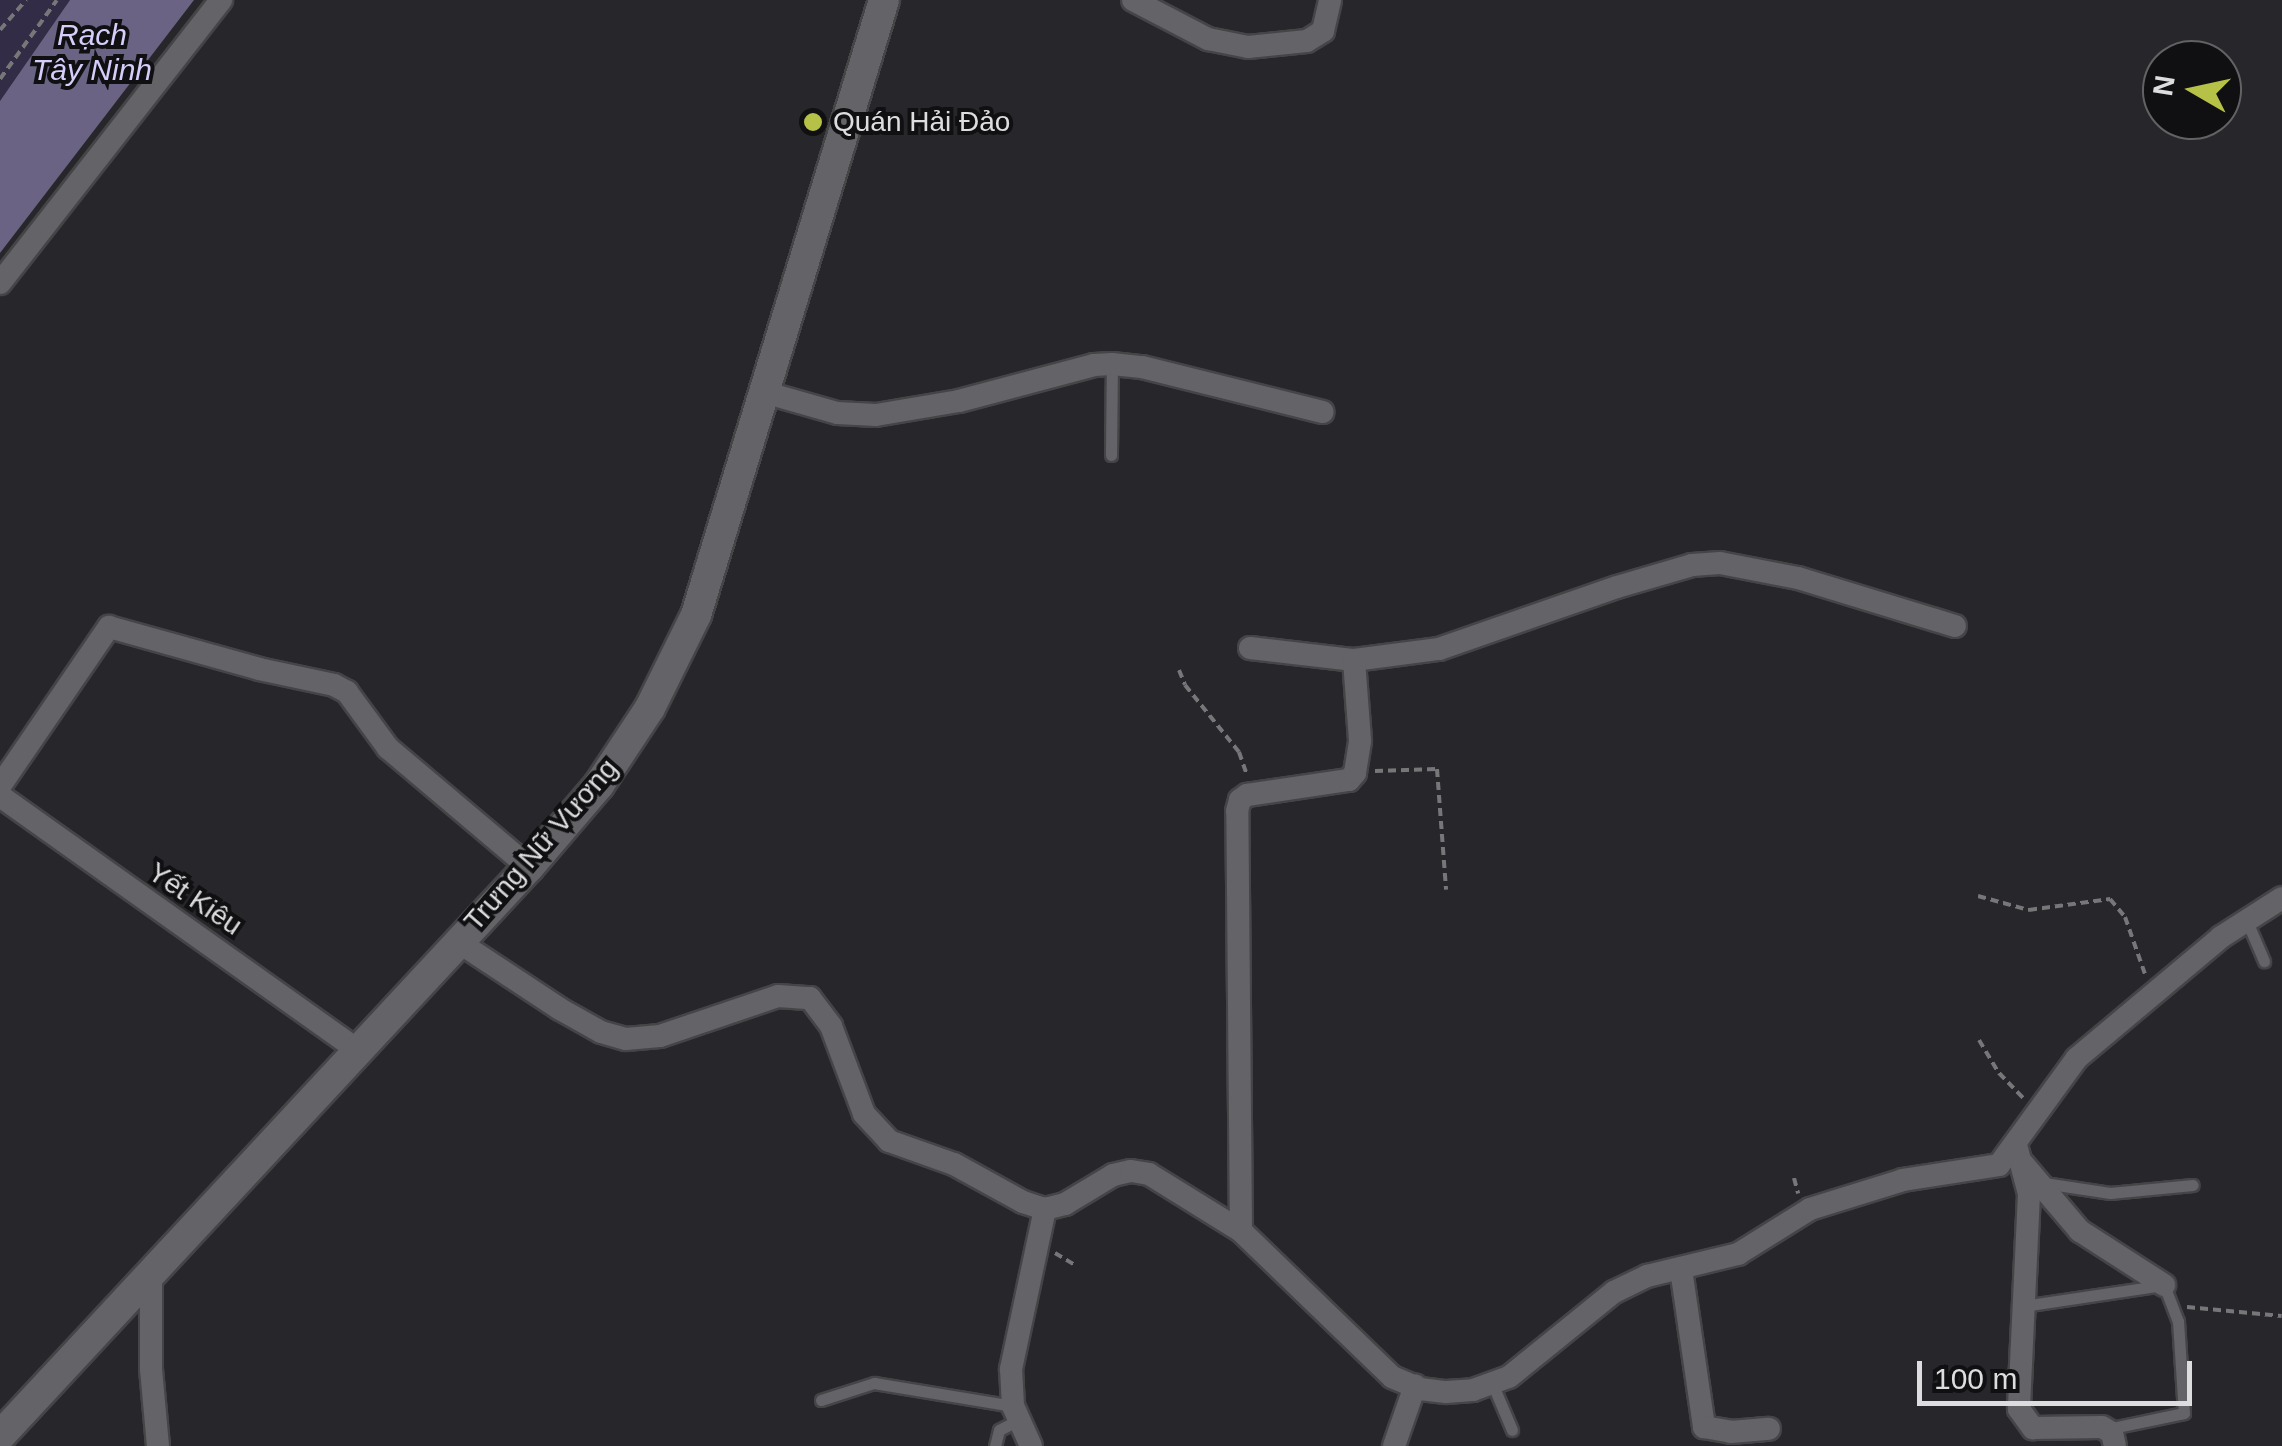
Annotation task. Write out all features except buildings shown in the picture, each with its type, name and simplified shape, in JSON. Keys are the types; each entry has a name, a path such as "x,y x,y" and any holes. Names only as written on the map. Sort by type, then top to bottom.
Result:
{"main road":[{"name":"Trưng Nữ Vương","path":"0,1436 529,866 599,785 650,708 696,615 884,0"}],"street":[{"path":"0,283 221,0"},
{"path":"1133,0 1208,40 1275,47 1307,41 1323,31 1330,0"},
{"path":"767,393 837,413 876,415 959,402 1094,365 1112,364 1142,367 1322,412"},
{"path":"1250,648 1354,660 1439,649 1598,593 1692,566 1720,563 1798,578 1956,626"},
{"path":"0,786 109,627 259,669 334,685 347,692 388,748 529,866"},
{"path":"1241,1231 1242,1023 1235,842 1240,800 1247,795 1349,780 1355,772 1360,740 1354,660"},
{"name":"Yết Kiêu","path":"0,796 356,1049"},
{"path":"458,942 560,1009 601,1032 626,1040 660,1036 778,996 810,998 831,1026 873,1128 889,1141 980,1175 1023,1202 1045,1209 1066,1204 1112,1175 1131,1170 1170,1184 1241,1231 1392,1377 1446,1392 1509,1378 1614,1292 1648,1276 1738,1254 1793,1218 1839,1199 1903,1180 1999,1164 2018,1153 2037,1113 2077,1058 2246,919 2282,898"},
{"path":"2018,1153 2080,1231 2164,1285"},
{"path":"2018,1153 2029,1194 2017,1395 2027,1423 2111,1437"},
{"path":"1031,1446 1016,1413 1011,1370 1045,1209"},
{"path":"1681,1269 1704,1426 1732,1432 1769,1429"},
{"path":"151,1272 151,1369 158,1446"},
{"path":"1394,1446 1415,1386"}],"lane":[{"path":"1110,455 1112,364"},
{"path":"2246,919 2264,961"},
{"path":"2040,1183 2110,1193 2193,1185"},
{"path":"2021,1306 2164,1285 2178,1321 2184,1413 2111,1437"},
{"path":"821,1400 874,1382 1016,1413"},
{"path":"1492,1384 1512,1430"},
{"path":"995,1446 999,1430 1016,1413"}],"path":[{"path":"0,30 26,0"},
{"path":"0,80 55,3 45,0"},
{"path":"1180,670 1185,685 1246,765 1247,795"},
{"path":"1355,772 1437,769 1446,890"},
{"path":"1978,896 2029,910 2110,898 2126,917 2152,998"},
{"path":"1979,1040 2000,1073 2037,1113"},
{"path":"2164,1285 2178,1306 2282,1316"}],"shaded area":[{"path":"0,0 70,0 0,101"}],"water":[{"name":"Rạch Tây Ninh","path":"70,0 194,0 0,253 0,101"}],"place":[{"name":"Quán Hải Đảo","path":"813,122"}]}
